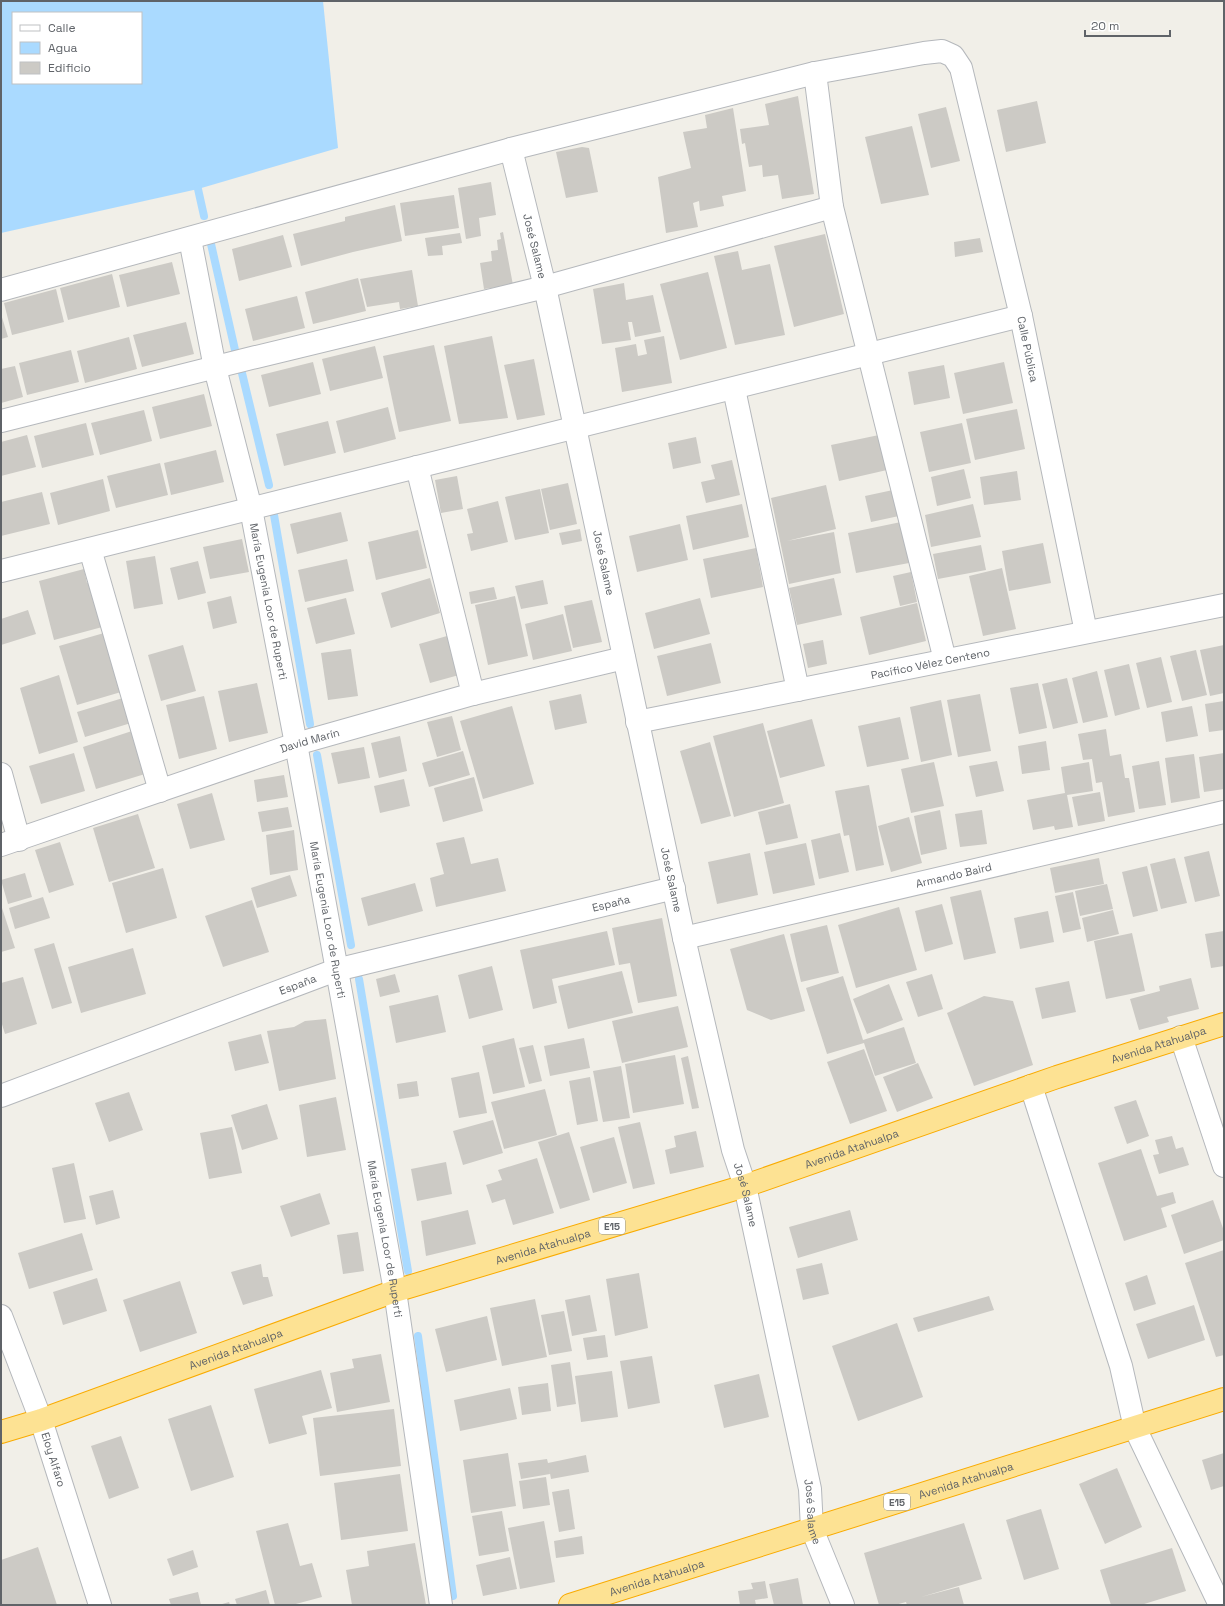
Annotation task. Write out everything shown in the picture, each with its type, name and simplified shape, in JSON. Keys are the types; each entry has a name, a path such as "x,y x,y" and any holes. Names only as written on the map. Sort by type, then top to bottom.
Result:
{"highway":[{"name":"Avenida Atahualpa","path":"1,1432 41,1420 396,1291 745,1186 1031,1086 1224,1024"},
{"name":"Avenida Atahualpa","path":"570,1605 1224,1399"}],"street":[{"name":"Calle Pública","path":"815,73 942,51 953,56 961,68 1021,316 1086,632"},
{"path":"1,290 190,239 511,149 815,73 832,208 946,660"},
{"name":"José Salame","path":"511,149 545,287 684,938 734,1150 745,1186 810,1490 812,1529 843,1605"},
{"path":"1,421 545,287 832,208"},
{"name":"María Eugenia Loor de Ruperti","path":"190,239 215,368 251,509 296,744 336,970 396,1291 440,1605"},
{"path":"1,571 1021,316"},
{"path":"734,388 798,690"},
{"path":"417,467 473,694"},
{"path":"90,549 160,791"},
{"name":"Pacífico Vélez Centeno","path":"637,722 1086,632 1224,606"},
{"name":"David Marín","path":"10,842 296,744 473,694 624,658"},
{"path":"1,774 10,842"},
{"name":"Armando Baird","path":"684,938 1224,812"},
{"name":"España","path":"1,1096 336,970 674,888"},
{"path":"1181,1037 1224,1166"},
{"path":"1031,1086 1121,1366 1135,1428 1220,1605"},
{"name":"Eloy Alfaro","path":"1,1316 41,1420 100,1605"}],"water":[{"path":"1,1 323,1 338,148 198,189 1,233"}],"building":[{"path":"798,96 814,194 782,199 778,175 763,177 762,165 749,167 745,143 742,144 740,129 769,125 765,104"},
{"path":"1037,101 1046,143 1006,152 997,110"},
{"path":"946,107 960,161 931,168 918,114"},
{"path":"733,108 746,191 722,196 724,206 700,211 699,201 693,203 698,227 666,233 658,177 691,168 683,132 707,128 705,115"},
{"path":"912,126 929,195 881,204 865,137"},
{"path":"582,147 589,148 598,192 566,198 556,152"},
{"path":"491,182 496,215 479,218 481,236 466,239 458,188"},
{"path":"454,195 459,228 405,236 400,203"},
{"path":"395,205 402,241 301,266 293,234 345,221 345,217"},
{"path":"503,232 513,285 484,289 480,263 492,261 491,251 498,250 497,240 501,239 500,233"},
{"path":"460,233 462,243 442,246 443,255 428,256 425,238"},
{"path":"825,234 844,314 794,327 774,246"},
{"path":"283,235 292,267 239,281 232,249"},
{"path":"980,238 983,252 955,257 954,242"},
{"path":"738,251 742,270 770,264 785,335 735,345 714,256"},
{"path":"172,262 180,294 127,307 119,275"},
{"path":"412,270 418,306 400,309 399,302 367,307 360,279"},
{"path":"708,272 727,348 680,360 660,284"},
{"path":"112,274 120,307 68,320 60,288"},
{"path":"358,278 366,311 313,324 305,292"},
{"path":"624,283 626,300 653,295 661,332 635,337 632,322 628,322 631,340 602,344 593,289"},
{"path":"56,289 64,322 12,335 4,303"},
{"path":"297,296 305,328 253,341 245,309"},
{"path":"1,314 8,337 1,339"},
{"path":"186,322 194,354 142,367 133,335"},
{"path":"492,336 508,418 459,424 444,346"},
{"path":"664,336 672,383 622,392 615,348 636,344 638,356 647,354 644,340"},
{"path":"129,337 137,369 85,383 77,351"},
{"path":"434,345 451,421 399,432 383,356"},
{"path":"375,346 383,378 330,391 322,359"},
{"path":"71,350 79,382 27,395 19,363"},
{"path":"534,359 545,415 517,420 504,365"},
{"path":"313,362 321,394 269,407 261,375"},
{"path":"1004,362 1013,403 963,414 954,373"},
{"path":"944,365 950,398 914,405 908,372"},
{"path":"15,366 23,397 1,403 1,369"},
{"path":"204,394 212,426 160,439 152,407"},
{"path":"388,407 396,439 344,453 336,421"},
{"path":"1017,409 1025,449 975,460 966,419"},
{"path":"144,410 152,441 100,455 91,423"},
{"path":"328,421 336,453 284,466 276,434"},
{"path":"86,423 94,455 42,468 34,436"},
{"path":"962,423 971,463 929,472 920,432"},
{"path":"27,435 36,467 1,476 1,442"},
{"path":"879,435 887,470 839,481 831,445"},
{"path":"696,437 701,463 673,469 668,443"},
{"path":"216,450 224,482 171,495 164,463"},
{"path":"732,460 740,495 706,503 701,482 715,479 711,465"},
{"path":"160,463 168,495 116,508 107,476"},
{"path":"964,469 971,498 937,506 931,477"},
{"path":"1017,471 1021,500 984,505 980,477"},
{"path":"457,476 463,509 441,513 435,480"},
{"path":"103,479 110,511 58,525 50,493"},
{"path":"568,483 577,524 550,530 541,489"},
{"path":"826,485 836,529 787,541 834,532 841,573 789,584 771,498"},
{"path":"540,489 549,533 515,540 505,497"},
{"path":"893,490 899,516 871,522 865,496"},
{"path":"42,492 50,524 1,536 1,502"},
{"path":"498,501 508,542 471,551 467,534 473,533 467,509"},
{"path":"742,504 749,537 693,550 686,516"},
{"path":"973,504 981,537 931,547 925,515"},
{"path":"341,512 348,541 297,554 290,524"},
{"path":"901,522 909,563 856,573 848,533"},
{"path":"680,524 688,560 637,572 629,536"},
{"path":"580,529 582,541 562,545 559,533"},
{"path":"418,530 427,568 376,580 368,542"},
{"path":"242,539 249,572 210,579 203,547"},
{"path":"1043,543 1051,583 1009,591 1002,551"},
{"path":"981,545 986,570 938,579 933,554"},
{"path":"756,548 763,587 711,598 703,559"},
{"path":"155,556 163,604 134,609 126,561"},
{"path":"347,559 354,591 305,602 298,570"},
{"path":"198,561 206,593 178,600 170,568"},
{"path":"1002,568 1016,629 983,636 969,576"},
{"path":"84,569 87,583 94,581 106,626 54,640 39,581"},
{"path":"911,572 917,602 900,606 893,576"},
{"path":"430,578 440,613 391,628 381,593"},
{"path":"834,578 842,615 797,625 789,588"},
{"path":"543,580 548,604 521,609 515,586"},
{"path":"494,587 497,599 471,604 469,592"},
{"path":"231,596 237,623 213,629 207,602"},
{"path":"515,596 528,656 488,665 475,605"},
{"path":"346,598 355,634 316,644 307,608"},
{"path":"700,598 710,634 654,649 645,613"},
{"path":"592,600 602,642 573,648 564,606"},
{"path":"917,603 926,641 869,655 860,617"},
{"path":"28,610 36,634 1,645 1,619"},
{"path":"563,614 572,651 533,660 525,624"},
{"path":"104,633 121,692 77,705 59,646"},
{"path":"447,636 459,675 430,683 419,644"},
{"path":"823,640 827,664 808,668 803,644"},
{"path":"711,643 721,683 667,696 657,656"},
{"path":"183,645 196,691 161,701 148,655"},
{"path":"1224,645 1224,693 1210,696 1200,650"},
{"path":"351,649 358,696 328,700 321,653"},
{"path":"1196,650 1207,695 1182,701 1170,656"},
{"path":"1161,657 1172,702 1147,708 1136,663"},
{"path":"1129,664 1140,709 1115,716 1104,670"},
{"path":"1097,671 1108,717 1083,723 1072,678"},
{"path":"59,675 78,742 39,754 20,688"},
{"path":"1067,678 1078,723 1053,729 1042,684"},
{"path":"257,683 268,733 229,742 218,691"},
{"path":"1038,683 1047,728 1019,734 1010,688"},
{"path":"581,694 587,723 555,730 549,701"},
{"path":"980,694 991,751 958,757 947,700"},
{"path":"204,696 217,749 179,759 166,705"},
{"path":"123,698 131,723 85,737 77,712"},
{"path":"941,700 952,755 921,762 910,707"},
{"path":"1224,701 1224,730 1209,732 1205,704"},
{"path":"512,706 534,784 483,799 460,721"},
{"path":"1192,706 1198,736 1166,742 1161,712"},
{"path":"452,716 461,750 437,757 427,722"},
{"path":"900,717 909,759 867,767 858,726"},
{"path":"812,719 825,766 780,778 767,731"},
{"path":"763,723 784,803 734,817 713,736"},
{"path":"1106,729 1110,756 1121,754 1125,778 1129,778 1135,812 1108,817 1102,782 1096,783 1092,759 1083,760 1078,734"},
{"path":"132,731 145,774 96,789 83,747"},
{"path":"400,736 407,771 379,778 371,743"},
{"path":"1046,741 1050,770 1022,774 1018,746"},
{"path":"710,742 731,816 701,824 680,751"},
{"path":"364,747 370,778 338,784 331,753"},
{"path":"463,751 470,775 429,787 422,763"},
{"path":"74,753 85,791 41,804 29,766"},
{"path":"1224,753 1224,789 1204,792 1199,757"},
{"path":"1194,754 1200,798 1171,803 1165,758"},
{"path":"997,761 1004,791 976,797 969,766"},
{"path":"1159,761 1166,805 1139,809 1132,766"},
{"path":"934,762 944,806 911,813 901,769"},
{"path":"1089,762 1093,791 1067,795 1073,827 1055,830 1054,826 1033,830 1027,800 1065,793 1061,767"},
{"path":"284,775 288,797 257,802 254,780"},
{"path":"474,777 483,811 443,822 434,788"},
{"path":"404,779 410,806 380,813 374,786"},
{"path":"869,785 884,865 856,871 849,835 844,836 835,791"},
{"path":"1100,792 1105,821 1078,826 1072,797"},
{"path":"212,793 225,840 190,849 177,804"},
{"path":"790,804 798,838 766,845 758,812"},
{"path":"288,807 292,827 262,832 258,812"},
{"path":"940,810 947,849 921,855 914,816"},
{"path":"982,810 987,844 960,847 955,814"},
{"path":"138,814 155,868 109,882 93,828"},
{"path":"909,817 922,863 891,872 878,826"},
{"path":"294,830 298,870 270,875 266,835"},
{"path":"840,833 849,872 819,879 811,840"},
{"path":"464,837 471,864 498,858 506,891 436,907 430,878 444,874 436,843"},
{"path":"60,842 74,885 49,893 35,850"},
{"path":"806,843 815,885 773,894 764,852"},
{"path":"1209,851 1220,896 1195,902 1184,857"},
{"path":"750,853 758,895 717,904 708,862"},
{"path":"1099,858 1104,884 1055,893 1050,868"},
{"path":"1175,858 1187,903 1161,909 1150,864"},
{"path":"1147,866 1158,911 1133,917 1122,872"},
{"path":"163,868 177,918 126,933 112,883"},
{"path":"25,873 32,897 8,904 1,880"},
{"path":"290,875 297,896 257,908 251,888"},
{"path":"415,883 423,911 368,926 361,898"},
{"path":"1107,884 1113,909 1080,916 1075,891"},
{"path":"981,890 996,953 964,960 950,897"},
{"path":"1073,892 1081,929 1063,933 1055,896"},
{"path":"43,897 50,918 15,929 9,908"},
{"path":"252,900 269,952 223,967 205,916"},
{"path":"942,904 953,944 925,952 915,911"},
{"path":"899,907 917,970 856,988 838,925"},
{"path":"1,908 15,948 1,952"},
{"path":"1113,910 1119,934 1087,942 1082,918"},
{"path":"1048,911 1054,942 1020,949 1014,918"},
{"path":"662,918 677,996 638,1003 630,963 619,965 612,928"},
{"path":"827,925 839,973 801,982 790,934"},
{"path":"607,931 615,965 552,979 557,1003 533,1009 520,950"},
{"path":"1224,931 1224,966 1211,968 1205,934"},
{"path":"1132,933 1145,991 1106,999 1094,941"},
{"path":"784,934 805,1011 771,1020 747,1010 730,949"},
{"path":"54,943 72,1003 52,1009 34,949"},
{"path":"133,948 146,994 81,1013 68,967"},
{"path":"492,966 503,1010 469,1019 458,975"},
{"path":"622,971 633,1013 568,1029 558,986"},
{"path":"395,974 400,992 380,997 376,979"},
{"path":"932,974 943,1009 918,1017 906,982"},
{"path":"843,976 863,1040 904,1027 916,1063 875,1076 864,1043 827,1054 806,988"},
{"path":"23,977 37,1024 5,1034 1,1021 1,983"},
{"path":"1191,978 1199,1009 1167,1017 1169,1022 1139,1030 1130,999 1160,991 1159,986"},
{"path":"1069,981 1076,1012 1042,1019 1035,988"},
{"path":"889,984 903,1020 867,1034 853,999"},
{"path":"438,995 446,1032 396,1043 389,1006"},
{"path":"984,996 1013,1001 1033,1065 974,1086 947,1013"},
{"path":"678,1006 688,1047 622,1063 612,1021"},
{"path":"326,1019 336,1079 279,1091 267,1031 294,1027 305,1021"},
{"path":"261,1034 269,1063 235,1071 228,1042"},
{"path":"514,1038 525,1087 493,1094 482,1046"},
{"path":"584,1038 590,1068 550,1076 544,1046"},
{"path":"533,1045 542,1081 529,1084 519,1048"},
{"path":"864,1049 887,1111 850,1124 827,1062"},
{"path":"675,1055 684,1104 633,1113 625,1064"},
{"path":"688,1056 699,1108 692,1109 681,1058"},
{"path":"918,1063 933,1098 897,1112 883,1077"},
{"path":"621,1066 630,1118 603,1122 593,1071"},
{"path":"479,1072 487,1113 459,1118 451,1078"},
{"path":"590,1077 598,1121 577,1125 569,1081"},
{"path":"417,1081 419,1096 399,1099 397,1084"},
{"path":"545,1089 557,1135 504,1149 491,1102"},
{"path":"129,1092 143,1130 109,1142 95,1103"},
{"path":"336,1097 346,1150 307,1157 299,1105"},
{"path":"1136,1100 1149,1136 1127,1144 1114,1107"},
{"path":"267,1104 278,1139 242,1150 231,1115"},
{"path":"493,1120 503,1153 463,1165 453,1131"},
{"path":"640,1122 655,1184 633,1189 618,1127"},
{"path":"232,1127 242,1173 209,1179 200,1133"},
{"path":"696,1131 704,1167 670,1174 665,1150 676,1147 674,1136"},
{"path":"569,1132 590,1200 560,1209 538,1142"},
{"path":"1172,1136 1176,1149 1183,1147 1189,1165 1159,1174 1153,1155 1159,1154 1155,1140"},
{"path":"614,1137 627,1183 593,1193 580,1147"},
{"path":"1141,1149 1157,1196 1173,1192 1176,1203 1161,1208 1167,1227 1124,1241 1098,1163"},
{"path":"537,1158 554,1213 513,1225 505,1199 492,1203 486,1185 502,1180 498,1170"},
{"path":"446,1162 452,1194 417,1201 411,1169"},
{"path":"74,1163 86,1219 64,1223 52,1168"},
{"path":"113,1190 120,1218 96,1225 89,1196"},
{"path":"320,1193 330,1224 291,1237 280,1206"},
{"path":"1213,1200 1224,1231 1224,1240 1184,1254 1171,1215"},
{"path":"468,1210 476,1244 426,1256 421,1221"},
{"path":"850,1210 858,1240 798,1258 789,1227"},
{"path":"358,1232 364,1271 343,1274 337,1235"},
{"path":"82,1233 93,1270 29,1289 18,1253"},
{"path":"1224,1250 1224,1355 1216,1357 1185,1263"},
{"path":"822,1263 829,1294 803,1300 796,1269"},
{"path":"261,1264 263,1277 268,1277 273,1296 243,1305 231,1272"},
{"path":"639,1273 648,1328 615,1336 606,1279"},
{"path":"1147,1275 1156,1304 1134,1311 1125,1283"},
{"path":"97,1278 107,1311 63,1325 53,1292"},
{"path":"180,1281 197,1333 140,1352 123,1300"},
{"path":"590,1295 597,1331 572,1336 565,1300"},
{"path":"989,1296 994,1310 918,1332 913,1318"},
{"path":"535,1299 547,1357 502,1366 490,1308"},
{"path":"1194,1305 1205,1340 1148,1359 1136,1324"},
{"path":"564,1311 572,1351 549,1355 541,1315"},
{"path":"487,1316 497,1360 446,1372 435,1329"},
{"path":"897,1323 923,1397 858,1421 832,1346"},
{"path":"605,1335 608,1357 587,1360 583,1338"},
{"path":"381,1354 390,1402 337,1412 330,1373 354,1368 352,1359"},
{"path":"652,1356 660,1403 628,1409 620,1361"},
{"path":"570,1362 576,1404 557,1407 551,1365"},
{"path":"321,1370 332,1408 302,1416 307,1434 269,1444 254,1389"},
{"path":"612,1371 618,1417 581,1422 575,1376"},
{"path":"759,1374 769,1417 724,1428 714,1385"},
{"path":"548,1383 551,1411 522,1415 518,1387"},
{"path":"510,1388 517,1419 460,1431 454,1400"},
{"path":"211,1405 234,1477 191,1491 168,1419"},
{"path":"394,1409 401,1466 320,1476 313,1418"},
{"path":"121,1436 139,1488 109,1499 91,1446"},
{"path":"508,1453 516,1506 471,1513 463,1460"},
{"path":"1224,1453 1224,1486 1211,1490 1202,1460"},
{"path":"586,1455 589,1472 551,1479 549,1468 550,1474 521,1479 518,1463 547,1459 548,1463"},
{"path":"1117,1468 1142,1527 1105,1544 1079,1484"},
{"path":"400,1474 408,1531 341,1540 334,1483"},
{"path":"546,1477 550,1505 523,1509 519,1481"},
{"path":"569,1489 575,1529 559,1532 552,1492"},
{"path":"1041,1509 1059,1569 1024,1580 1006,1520"},
{"path":"502,1511 509,1551 479,1556 472,1516"},
{"path":"544,1521 555,1582 520,1589 508,1528"},
{"path":"288,1523 300,1566 312,1563 322,1597 292,1605 275,1605 256,1531"},
{"path":"964,1523 982,1579 921,1597 959,1587 964,1605 907,1605 906,1602 895,1605 879,1605 864,1553"},
{"path":"582,1536 584,1554 556,1558 554,1541"},
{"path":"415,1543 426,1605 352,1605 346,1570 369,1566 367,1551"},
{"path":"38,1547 57,1605 1,1605 1,1560"},
{"path":"1172,1548 1186,1591 1141,1605 1111,1605 1100,1570"},
{"path":"193,1550 198,1567 173,1576 167,1559"},
{"path":"510,1557 517,1589 483,1596 476,1565"},
{"path":"798,1578 803,1605 774,1605 769,1584"},
{"path":"765,1581 768,1598 755,1600 756,1605 740,1605 738,1591 753,1589 751,1583"},
{"path":"266,1590 270,1605 237,1605 235,1599"},
{"path":"198,1592 201,1605 171,1605 169,1599"},
{"path":"229,1602 230,1605 219,1605"}],"waterway":[{"path":"198,189 204,216"},
{"path":"211,244 235,350"},
{"path":"241,369 269,485"},
{"path":"274,515 310,724"},
{"path":"317,755 351,945"},
{"path":"359,979 408,1271"},
{"path":"418,1336 453,1596"}]}
